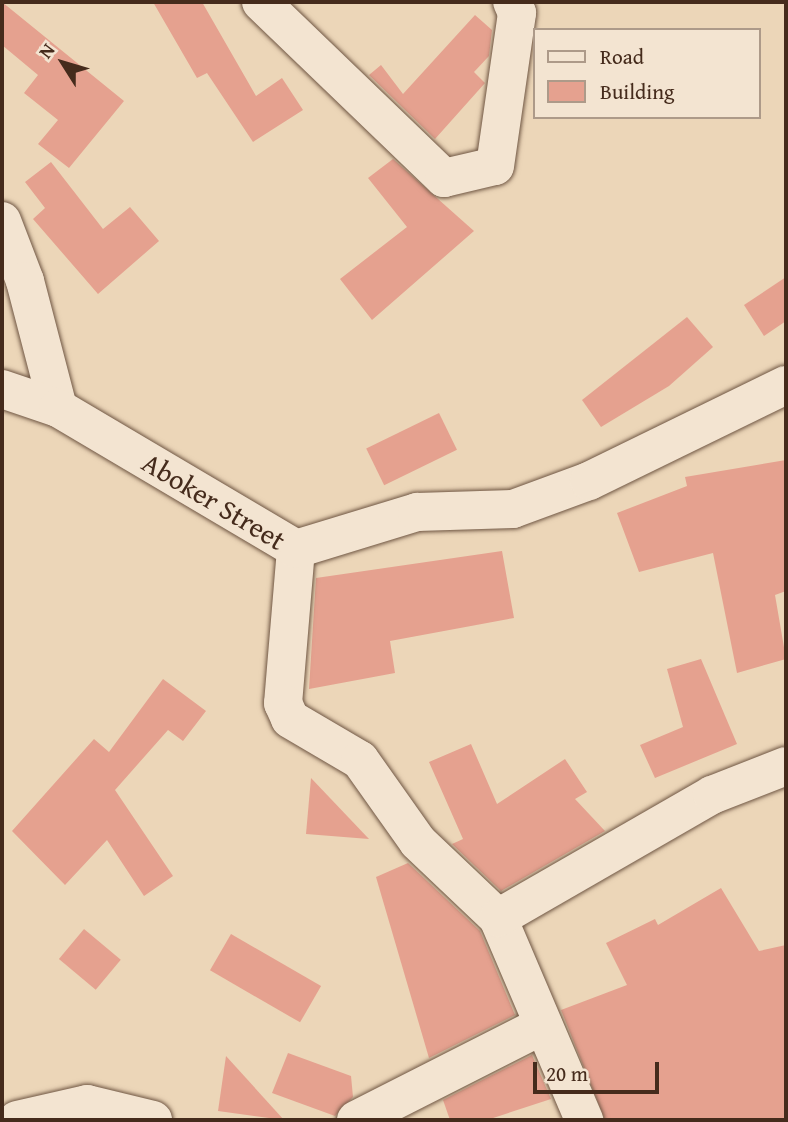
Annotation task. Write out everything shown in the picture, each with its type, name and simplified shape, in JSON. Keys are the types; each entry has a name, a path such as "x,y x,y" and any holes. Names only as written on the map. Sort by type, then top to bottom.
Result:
{"street":[{"path":"261,2 444,178 495,166 517,13 512,2"},
{"path":"2,221 26,281 58,408"},
{"name":"Aboker Street","path":"2,389 58,408 296,550 417,512 513,509 589,481 786,385"},
{"path":"296,550 283,703 290,719 360,760 418,842 498,918 584,1120"},
{"path":"498,918 712,795 786,766"},
{"path":"356,1120 543,1025"},
{"path":"17,1120 87,1104 153,1120"}],"building":[{"path":"2,2 124,101 69,168 38,144 58,120 24,93 38,75 2,45"},
{"path":"153,2 202,2 256,96 282,78 303,110 253,142 207,73 197,78"},
{"path":"475,15 492,30 489,56 474,72 485,83 435,139 369,75 381,65 403,94"},
{"path":"393,159 474,231 372,320 340,279 407,227 368,178"},
{"path":"51,162 103,229 130,207 159,241 98,294 33,219 45,208 25,182"},
{"path":"786,277 786,321 764,336 744,305"},
{"path":"687,317 713,347 669,386 601,427 582,400"},
{"path":"439,413 457,450 384,485 366,449"},
{"path":"786,460 786,591 775,595 786,659 737,673 713,553 639,572 617,513 687,486 685,477"},
{"path":"502,551 514,618 390,641 395,673 309,689 316,578"},
{"path":"701,659 737,744 655,778 640,745 683,727 667,669"},
{"path":"163,679 206,711 183,741 168,730 115,790 173,876 144,896 107,840 65,885 12,831 94,739 109,752"},
{"path":"471,744 497,804 565,759 587,792 575,799 605,831 501,891 452,844 463,839 429,762"},
{"path":"311,778 369,839 306,834"},
{"path":"408,863 480,931 515,1015 429,1058 376,877"},
{"path":"721,888 759,951 786,945 786,1120 605,1120 561,1010 627,985 606,943 655,919 658,925"},
{"path":"84,929 121,960 96,990 59,959"},
{"path":"231,934 321,986 300,1022 210,970"},
{"path":"288,1053 351,1076 353,1097 335,1116 272,1093"},
{"path":"532,1055 551,1099 487,1120 450,1120 443,1100"},
{"path":"226,1056 284,1120 218,1111"}]}
